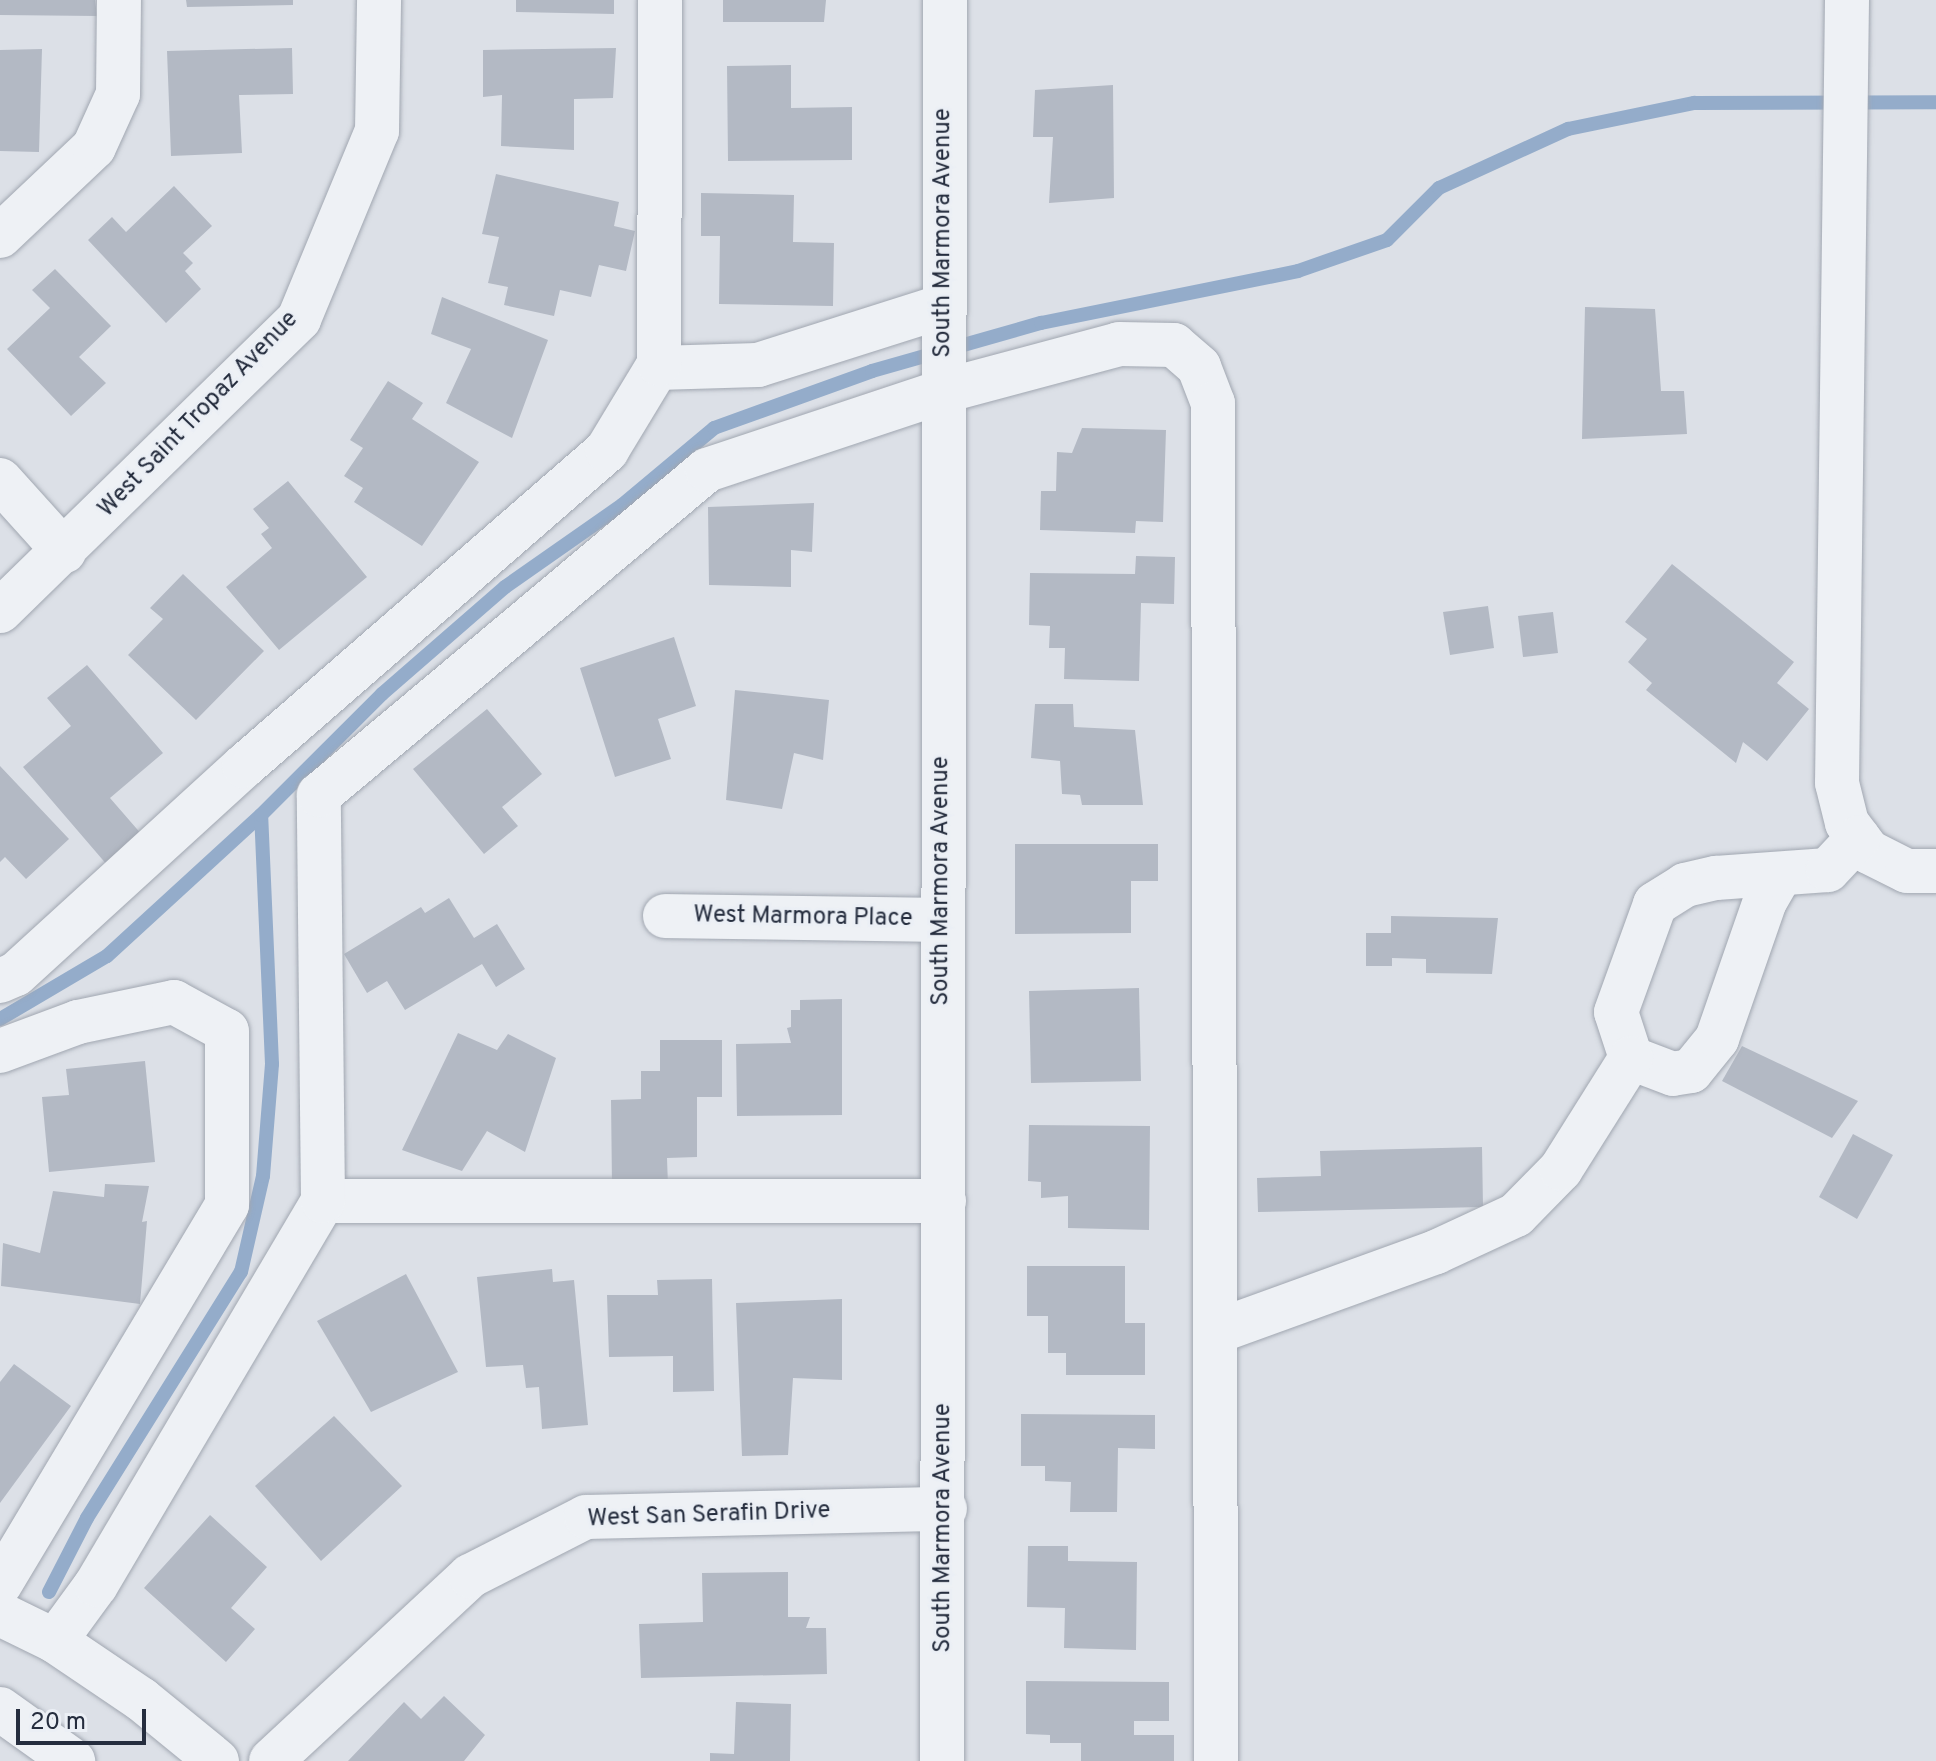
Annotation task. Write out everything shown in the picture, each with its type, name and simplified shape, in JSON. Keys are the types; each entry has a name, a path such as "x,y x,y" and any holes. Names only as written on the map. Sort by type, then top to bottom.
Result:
{"street":[{"path":"0,236 94,147 118,94 119,0"},
{"name":"West Saint Tropaz Avenue","path":"0,611 299,319 377,131 379,0"},
{"path":"0,981 16,974 244,766 607,450 657,368 660,0"},
{"name":"South Marmora Avenue","path":"942,1761 945,1509 942,920 945,0"},
{"path":"1847,0 1837,783 1847,823 1858,838 1888,865 1936,871"},
{"path":"657,368 758,365 944,306"},
{"path":"55,1641 96,1585 323,1201 319,795 707,470 944,391 1119,344 1174,345 1199,367 1213,403 1218,1331 1216,1761"},
{"path":"0,480 64,551"},
{"path":"1779,877 1765,901 1717,1039 1691,1071 1673,1074 1631,1058 1619,1033 1616,1012 1655,904 1685,885 1716,878 1779,877 1828,870 1858,838"},
{"name":"West Marmora Place","path":"665,916 942,920"},
{"path":"0,1051 78,1022 174,1002 227,1031 227,1205 0,1584"},
{"path":"1218,1331 1436,1252 1516,1215 1561,1169 1631,1058"},
{"path":"323,1201 944,1201"},
{"name":"West San Serafin Drive","path":"271,1761 470,1576 586,1517 945,1509"},
{"path":"0,1614 55,1641 141,1699 217,1761"},
{"path":"0,1709 73,1761"}],"building":[{"path":"0,0 95,0 97,16 0,15"},
{"path":"186,0 293,0 293,5 187,7"},
{"path":"516,0 614,0 614,14 516,12"},
{"path":"723,0 826,0 824,22 723,22"},
{"path":"292,48 293,94 239,95 242,153 171,156 167,51"},
{"path":"616,48 613,98 574,99 574,150 501,146 502,95 483,97 483,50"},
{"path":"42,49 39,152 0,151 0,50"},
{"path":"791,65 791,108 852,107 852,160 728,161 727,66"},
{"path":"1113,85 1114,198 1049,203 1053,137 1033,137 1035,90"},
{"path":"496,174 619,202 614,226 635,231 626,271 599,265 591,297 560,290 554,316 504,305 508,287 488,283 499,237 482,234"},
{"path":"174,186 212,226 183,253 193,263 185,271 201,289 166,323 88,240 112,217 126,232"},
{"path":"701,193 794,195 793,242 834,243 833,306 719,304 720,236 701,236"},
{"path":"55,269 111,326 79,357 106,383 71,416 7,349 50,308 32,290"},
{"path":"442,297 548,340 512,438 446,403 471,349 431,334"},
{"path":"1585,307 1655,309 1661,391 1684,391 1687,434 1582,439"},
{"path":"388,381 423,403 412,419 479,462 422,546 354,502 363,488 344,476 363,448 350,440"},
{"path":"1082,428 1166,430 1163,522 1136,521 1135,533 1040,530 1041,491 1056,491 1057,452 1072,453"},
{"path":"288,481 367,577 279,650 226,587 272,548 261,534 269,528 253,509"},
{"path":"814,503 812,552 791,550 791,587 709,585 708,507"},
{"path":"1136,556 1175,557 1174,604 1141,603 1139,681 1064,679 1065,648 1049,648 1050,626 1029,625 1030,573 1135,574"},
{"path":"1672,564 1794,662 1777,683 1809,709 1767,761 1743,742 1736,763 1646,690 1652,683 1628,662 1647,639 1625,622"},
{"path":"183,574 264,651 196,720 128,655 163,619 150,608"},
{"path":"1488,606 1494,648 1450,655 1443,612"},
{"path":"1553,612 1558,653 1523,657 1518,616"},
{"path":"674,637 696,706 658,719 671,759 615,777 580,668"},
{"path":"87,665 163,753 110,798 143,836 108,866 23,767 71,726 47,698"},
{"path":"735,690 829,700 823,760 794,753 782,809 726,800"},
{"path":"1035,704 1073,704 1074,727 1135,730 1143,805 1082,805 1080,795 1062,794 1060,761 1031,758"},
{"path":"487,709 542,774 502,807 518,826 484,854 413,769"},
{"path":"0,766 69,839 26,879 5,857 0,862"},
{"path":"1015,844 1158,844 1158,881 1131,881 1131,933 1015,934"},
{"path":"449,898 474,938 497,924 525,969 496,987 482,964 405,1010 387,981 367,993 344,954 421,907 425,913"},
{"path":"1391,916 1498,918 1492,974 1426,973 1426,959 1392,958 1392,966 1366,966 1366,933 1391,933"},
{"path":"1139,988 1141,1081 1031,1083 1029,991"},
{"path":"842,999 842,1115 737,1116 736,1044 791,1043 787,1028 791,1027 791,1010 800,1010 800,1000"},
{"path":"458,1033 497,1050 508,1034 556,1058 525,1152 487,1131 462,1171 402,1150"},
{"path":"660,1040 722,1040 722,1097 697,1097 697,1157 667,1158 668,1186 612,1186 611,1100 641,1099 641,1071 660,1071"},
{"path":"1742,1046 1858,1101 1832,1138 1722,1081"},
{"path":"145,1061 155,1162 49,1172 42,1097 69,1095 66,1069"},
{"path":"1029,1125 1150,1126 1149,1230 1068,1228 1068,1196 1041,1198 1041,1182 1028,1181"},
{"path":"1853,1134 1893,1155 1857,1219 1819,1197"},
{"path":"1482,1147 1483,1207 1258,1212 1257,1178 1321,1176 1320,1151"},
{"path":"105,1184 149,1186 142,1222 147,1221 140,1304 1,1286 3,1243 40,1253 53,1191 104,1197"},
{"path":"1027,1266 1125,1266 1125,1323 1145,1323 1145,1375 1066,1375 1066,1353 1048,1353 1048,1316 1027,1316"},
{"path":"552,1269 553,1282 574,1280 588,1425 542,1429 539,1387 526,1388 523,1365 486,1367 477,1277"},
{"path":"406,1274 458,1372 371,1412 317,1321"},
{"path":"712,1279 714,1391 673,1392 673,1356 609,1357 607,1295 658,1295 657,1280"},
{"path":"842,1299 842,1380 793,1378 788,1455 742,1456 736,1303"},
{"path":"14,1364 71,1406 0,1503 0,1382"},
{"path":"1021,1414 1155,1415 1155,1449 1118,1448 1117,1512 1070,1512 1071,1482 1045,1481 1045,1466 1021,1466"},
{"path":"334,1416 402,1486 321,1561 255,1486"},
{"path":"210,1515 267,1567 231,1608 255,1629 226,1662 144,1588"},
{"path":"1028,1546 1068,1546 1068,1561 1137,1562 1136,1650 1064,1648 1065,1608 1027,1607"},
{"path":"788,1572 788,1617 810,1617 806,1628 826,1628 827,1674 641,1678 639,1624 703,1622 702,1573"},
{"path":"1026,1681 1169,1682 1169,1721 1134,1721 1134,1735 1174,1735 1174,1761 1081,1761 1081,1743 1050,1743 1050,1735 1026,1734"},
{"path":"444,1696 485,1735 464,1761 348,1761 404,1702 421,1719"},
{"path":"736,1702 791,1704 790,1761 710,1761 710,1753 734,1754"}],"waterway":[{"path":"49,1592 87,1518 241,1272 263,1176 272,1064 261,815 382,694 505,587 622,505 714,428 872,371 1041,323 1298,271 1387,240 1439,188 1568,129 1694,103 1936,102"},
{"path":"0,1019 107,956 261,815"}]}
